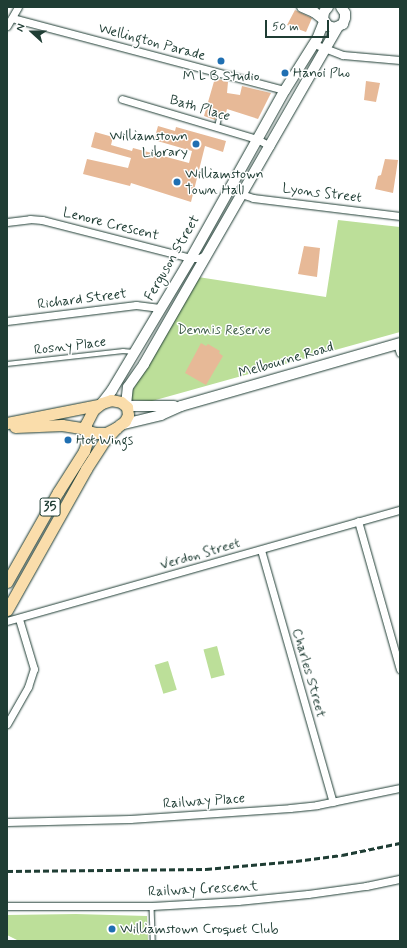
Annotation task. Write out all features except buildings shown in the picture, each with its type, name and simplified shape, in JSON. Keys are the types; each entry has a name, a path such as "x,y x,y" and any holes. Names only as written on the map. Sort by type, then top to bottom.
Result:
{"main road":[{"path":"7,423 100,404 112,400 126,406"},
{"name":"35","path":"7,582 58,492 84,451 88,439 86,429 90,415 100,404"},
{"name":"35","path":"7,610 86,468 104,441 128,415 126,406"},
{"path":"7,428 62,425 86,429 92,433 103,433 118,426"}],"street":[{"path":"7,26 18,7"},
{"path":"302,7 314,12 330,27 338,27"},
{"name":"35","path":"324,20 324,12 328,7"},
{"name":"35","path":"338,27 344,21 344,9"},
{"name":"Wellington Parade","path":"12,18 285,90"},
{"name":"Ferguson Street","path":"100,404 112,390 191,258 257,138 314,44 324,20"},
{"name":"Ferguson Street","path":"126,406 128,387 144,364 338,27"},
{"path":"314,44 325,49 350,56 400,60"},
{"name":"Bath Place","path":"122,99 257,138 270,146"},
{"name":"Lyons Street","path":"241,194 253,198 400,216"},
{"name":"Lenore Crescent","path":"7,222 30,219 42,220 191,258 199,258 207,254"},
{"name":"Richard Street","path":"7,321 136,305 160,308"},
{"name":"Melbourne Road","path":"118,426 161,414 181,406 399,347"},
{"name":"Melbourne Road","path":"126,406 181,406"},
{"name":"Verdon Street","path":"7,621 20,619 400,510"},
{"path":"358,521 400,669"},
{"name":"Charles Street","path":"261,550 333,802"},
{"path":"7,724 28,687 34,669 20,619"},
{"name":"Railway Place","path":"7,822 60,822 215,814 290,808 333,802 400,788"},
{"name":"Railway Crescent","path":"7,906 152,906 238,901 308,894 366,886 400,879"}],"lane":[{"path":"217,127 219,118"},
{"name":"Rosny Place","path":"7,364 123,351 135,352"},
{"path":"152,906 153,941"}],"green space":[{"name":"Dennis Reserve","path":"338,220 400,227 400,332 152,401 131,400 131,393 198,277 326,297"},
{"path":"217,646 225,675 211,679 203,650"},
{"path":"168,661 177,690 163,694 155,665"},
{"path":"76,914 147,916 148,941 19,941 7,935 7,915"}],"railway":[{"path":"7,871 206,869 296,861 342,855 400,843"}],"place":[{"name":"M L B Studio","path":"221,61"},
{"name":"Hanoi Pho","path":"285,73"},
{"name":"Williamstown Library","path":"196,144"},
{"name":"Williamstown Town Hall","path":"177,182"},
{"name":"Hot Wings","path":"68,440"},
{"name":"Williamstown Croquet Club","path":"112,929"}]}
